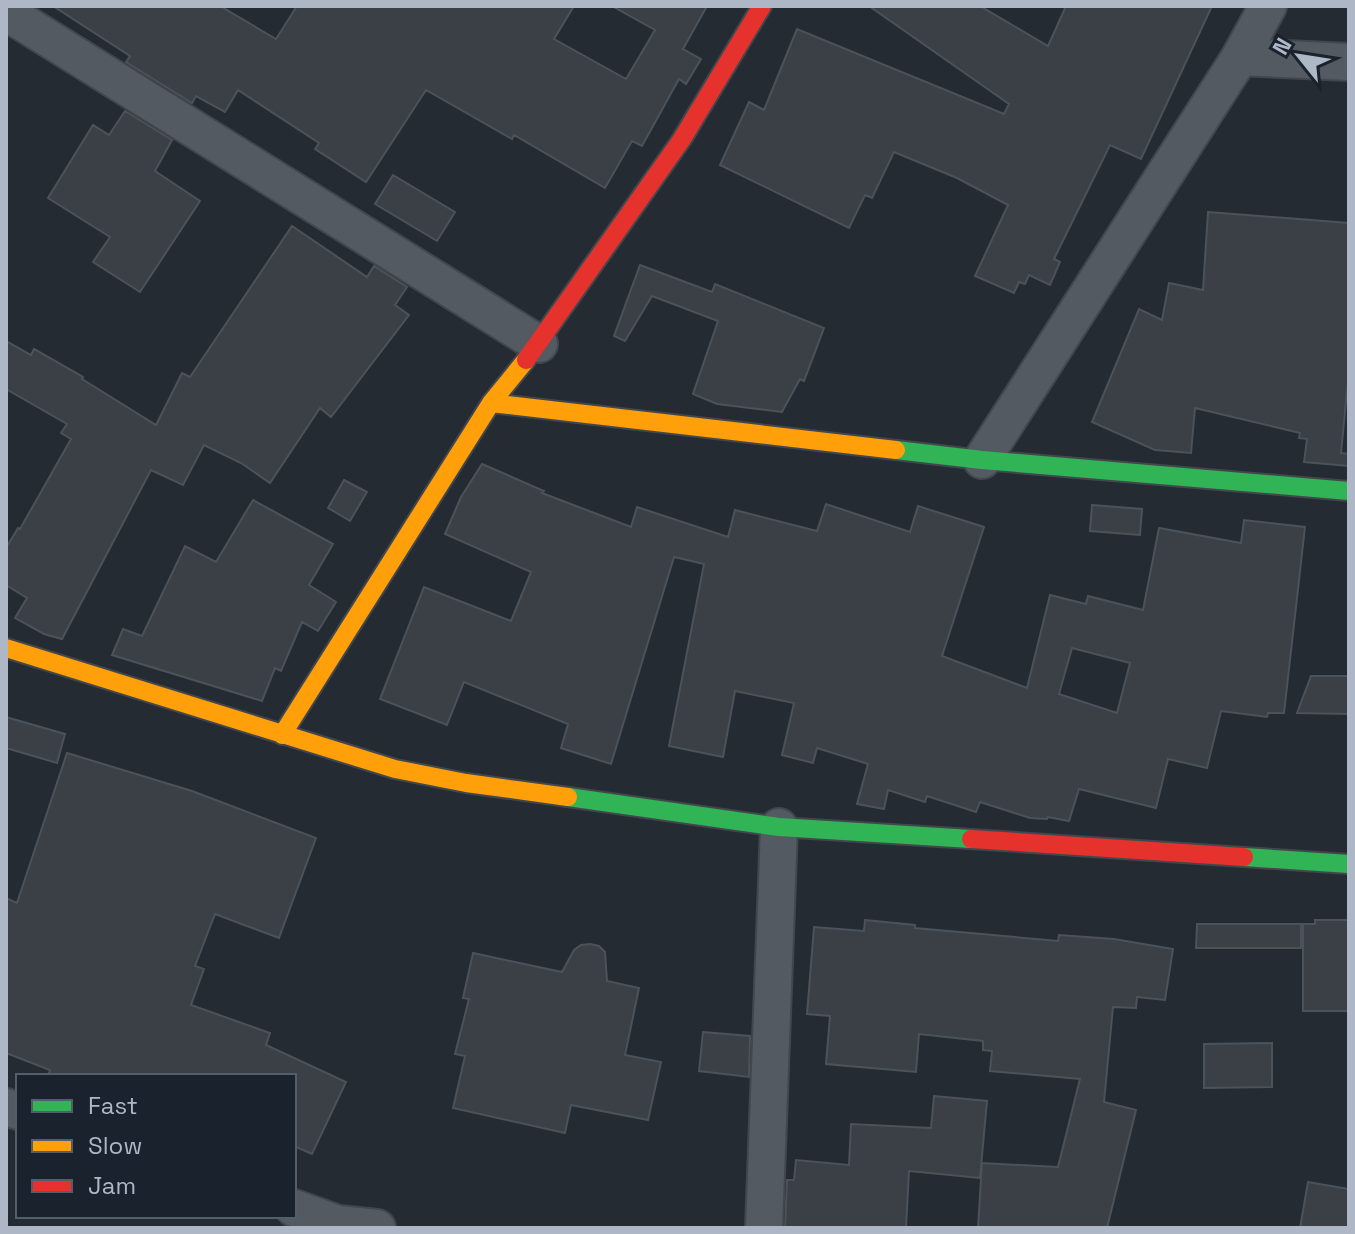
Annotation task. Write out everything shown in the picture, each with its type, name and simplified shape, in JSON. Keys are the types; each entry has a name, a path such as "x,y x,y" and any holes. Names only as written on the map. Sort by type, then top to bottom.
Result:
{"street":[{"path":"282,735 491,403 539,344 682,139 762,6"},
{"path":"982,460 1240,57 1268,6"},
{"path":"6,12 539,344"},
{"path":"1240,57 1349,62"},
{"path":"491,403 982,460 1349,491"},
{"path":"6,648 395,769 466,783 779,827 1349,864"},
{"path":"764,1228 779,827"},
{"path":"296,1209 338,1226 377,1228"}],"building":[{"path":"53,6 220,6 276,39 297,6 574,6 554,39 626,79 655,30 612,6 707,6 683,49 701,59 686,84 679,79 642,146 632,141 605,188 514,135 512,139 426,90 366,182 315,149 319,143 238,90 225,112 196,96 192,103 126,62 130,56"},
{"path":"869,6 980,6 1048,46 1066,6 1212,6 1141,159 1110,145 1054,259 1060,262 1050,285 1029,275 1025,284 1019,282 1014,293 975,276 1008,205 957,178 894,152 872,198 865,195 849,228 720,165 749,102 764,110 797,29 1004,114 1009,104"},
{"path":"125,111 172,140 155,171 200,201 140,292 93,262 110,237 48,198 93,125 109,135"},
{"path":"393,175 455,212 437,241 375,204"},
{"path":"1208,212 1349,223 1349,371 1341,453 1349,454 1349,466 1304,462 1307,439 1299,438 1300,433 1195,408 1191,453 1155,450 1092,422 1139,309 1162,320 1169,283 1203,290"},
{"path":"292,226 367,277 374,266 407,287 395,305 409,315 331,417 320,408 270,483 241,463 204,445 183,485 151,470 62,639 44,634 15,618 27,598 6,585 6,548 71,439 61,433 67,424 6,389 6,341 31,355 34,349 156,425 182,373 190,377"},
{"path":"640,265 712,292 715,284 824,328 804,381 800,379 782,412 717,404 693,394 718,321 652,296 625,341 614,336"},
{"path":"482,464 544,491 542,493 631,527 637,507 728,537 735,510 817,531 826,504 910,532 918,506 984,527 942,656 1027,688 1050,595 1086,604 1088,596 1143,610 1159,528 1241,543 1244,520 1305,527 1284,713 1268,713 1267,717 1221,711 1207,768 1168,759 1156,808 1079,789 1069,821 1030,818 980,802 976,812 927,796 925,802 888,790 884,809 857,804 868,764 817,748 813,763 782,755 794,703 735,691 723,757 669,746 704,564 674,557 611,764 561,748 568,724 464,682 447,725 380,699 424,587 511,621 531,572 445,534 461,497","holes":["1072,648 1130,663 1117,713 1059,694"]},
{"path":"344,480 367,492 350,521 328,508"},
{"path":"253,500 333,544 309,585 336,602 318,631 302,622 281,671 275,668 262,701 112,655 123,629 142,636 185,546 216,562"},
{"path":"1092,505 1142,509 1140,535 1090,531"},
{"path":"1311,676 1349,676 1349,714 1297,713"},
{"path":"6,717 65,734 57,763 6,748"},
{"path":"67,753 192,791 316,838 279,938 215,914 195,966 204,969 191,1005 270,1033 266,1045 346,1082 312,1154 296,1147 296,1074 49,1074 50,1070 6,1053 6,898 17,903"},
{"path":"865,920 915,925 915,928 1058,941 1059,935 1114,939 1173,949 1165,1000 1137,997 1136,1008 1113,1007 1104,1102 1136,1110 1107,1228 978,1228 982,1163 1058,1167 1080,1079 990,1071 992,1051 983,1050 983,1041 919,1034 916,1072 826,1064 830,1016 807,1014 814,927 864,931"},
{"path":"1315,920 1349,920 1349,1011 1303,1011 1303,924 1315,924"},
{"path":"1197,924 1301,924 1301,948 1196,948"},
{"path":"590,944 599,946 605,952 607,981 639,988 625,1055 661,1062 648,1120 571,1105 565,1133 453,1108 465,1056 455,1054 469,999 463,998 473,953 562,972 574,950"},
{"path":"703,1032 750,1036 749,1077 699,1071"},
{"path":"1272,1043 1272,1087 1204,1088 1204,1044"},
{"path":"934,1096 987,1101 980,1178 909,1171 906,1228 785,1228 787,1180 794,1180 796,1160 849,1165 851,1124 931,1128"},
{"path":"1308,1182 1349,1189 1349,1228 1300,1228"}],"traffic: fast":[{"path":"896,450 1349,491"},
{"path":"568,797 779,827 971,839"},
{"path":"1244,857 1349,864"}],"traffic: slow":[{"path":"282,735 491,403 526,360"},
{"path":"491,403 896,450"},
{"path":"6,648 395,769 466,783 568,797"}],"traffic: jam":[{"path":"526,360 682,139 762,6"},
{"path":"971,839 1244,857"}]}
